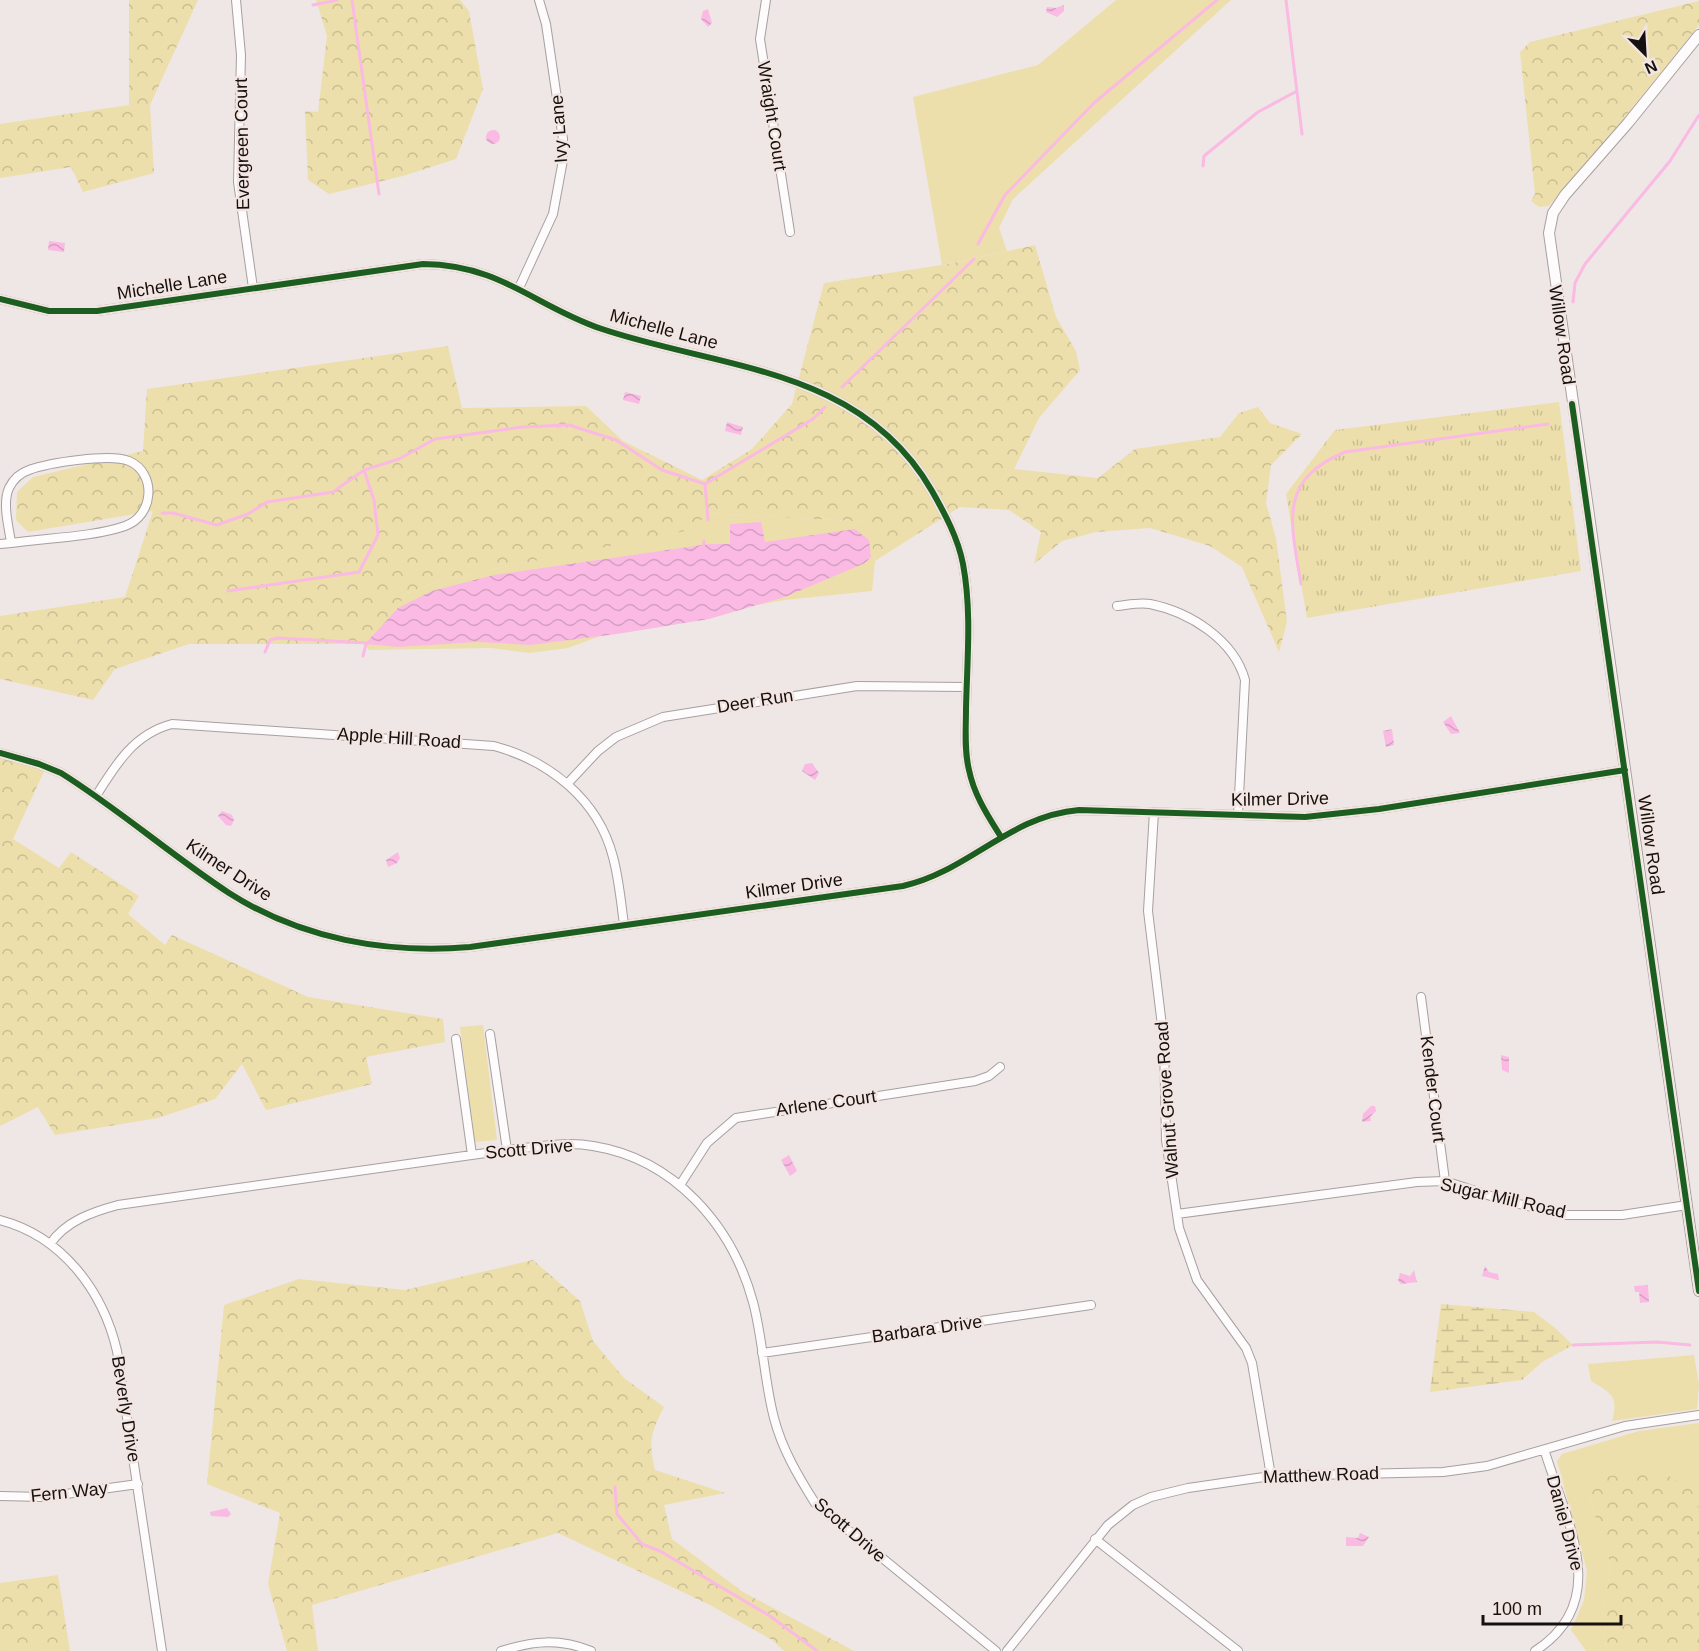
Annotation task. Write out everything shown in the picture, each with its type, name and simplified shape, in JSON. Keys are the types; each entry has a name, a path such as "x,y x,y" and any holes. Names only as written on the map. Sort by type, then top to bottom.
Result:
{"street":[{"name":"Evergreen Court","path":"236,0 241,56 238,182 253,288"},
{"name":"Ivy Lane","path":"519,288 553,214 563,160 563,139 546,24 539,0"},
{"name":"Wraight Court","path":"766,0 760,39 790,232"},
{"name":"Willow Road","path":"1699,34 1628,123 1565,195 1553,213 1549,233 1699,1291"},
{"name":"Michelle Lane","path":"0,299 32,308 70,313 98,311 423,264 460,266 519,288 600,328 803,383 832,396 890,437 929,486 954,534 963,563 968,602 966,745 969,771 980,801 1001,837"},
{"path":"0,544 11,543 126,526 141,515 147,504 148,489 142,472 128,461 109,458 27,471 14,481 7,495 11,543"},
{"path":"1117,606 1149,604 1188,618 1220,637 1241,666 1245,680 1238,815"},
{"name":"Deer Run","path":"568,783 598,751 616,737 663,717 857,686 966,687"},
{"name":"Apple Hill Road","path":"96,796 136,741 162,727 185,724 494,746 523,756 568,783 594,815 607,841 616,872 624,925"},
{"name":"Kilmer Drive","path":"0,753 46,767 96,796 229,893 275,917 322,935 387,948 446,949 922,882 950,870 1024,824 1052,813 1079,810 1305,817 1379,809 1625,770"},
{"name":"Walnut Grove Road","path":"1154,812 1148,911 1164,1042 1166,1140 1177,1214 1185,1248 1197,1280 1242,1342 1252,1363 1271,1476"},
{"name":"Kender Court","path":"1422,997 1445,1181"},
{"path":"490,1034 507,1150"},
{"path":"456,1039 472,1155"},
{"name":"Arlene Court","path":"680,1185 707,1143 736,1118 964,1083 989,1076 1000,1067"},
{"name":"Scott Drive","path":"50,1244 64,1228 76,1221 118,1205 507,1150 568,1144 591,1145 621,1154 658,1170 680,1185 714,1218 737,1259 752,1301 780,1438 795,1472 815,1503 996,1651"},
{"name":"Sugar Mill Road","path":"1177,1214 1377,1186 1445,1181 1506,1201 1566,1215 1622,1215 1687,1205"},
{"name":"Beverly Drive","path":"0,1220 20,1227 50,1244 85,1278 106,1313 117,1351 162,1651"},
{"name":"Barbara Drive","path":"762,1353 1091,1305"},
{"name":"Matthew Road","path":"1007,1651 1095,1539 1120,1514 1151,1497 1188,1488 1271,1476 1443,1472 1487,1466 1545,1452 1625,1426 1699,1415"},
{"name":"Daniel Drive","path":"1535,1651 1548,1642 1567,1622 1580,1584 1578,1556 1545,1452"},
{"name":"Fern Way","path":"0,1496 44,1497 138,1484"},
{"path":"1095,1539 1238,1651"},
{"path":"501,1651 529,1642 547,1641 591,1651"}],"green space":[{"path":"129,0 198,0 150,105 154,173 83,192 71,167 0,178 0,124 129,105"},
{"path":"316,0 460,0 469,11 483,89 456,159 403,176 329,194 308,180 305,111 318,112 327,36"},
{"path":"1116,0 1231,0 1013,199 999,228 1007,251 942,265 913,97 1038,65"},
{"path":"1699,1 1699,25 1599,149 1549,206 1539,207 1531,201 1535,194 1520,52 1530,42"},
{"path":"1035,245 1056,317 1076,351 1080,370 1039,418 1014,469 1098,478 1135,449 1220,437 1239,413 1258,407 1270,423 1302,434 1271,465 1266,503 1276,538 1287,622 1279,652 1242,567 1210,546 1150,528 1096,532 1062,541 1034,564 1041,532 1009,510 960,507 875,561 868,522 709,513 690,530 444,579 405,594 398,608 366,644 189,644 115,669 93,700 0,679 0,616 125,597 153,511 28,532 16,520 17,492 33,477 143,451 147,389 448,346 462,408 586,406 623,441 702,480 752,449 792,404 824,283 948,264"},
{"path":"1559,402 1581,571 1307,618 1286,494 1335,430"},
{"path":"709,513 869,522 875,561 872,591 785,600 617,630 568,648 530,653 491,648 369,650 365,644 398,608 405,594 444,579 689,530"},
{"path":"0,754 47,765 13,839 59,868 71,852 139,896 128,914 165,945 172,935 308,997 443,1019 445,1042 366,1057 372,1084 266,1110 242,1064 215,1099 158,1118 55,1135 38,1107 0,1126"},
{"path":"483,1025 497,1140 475,1142 460,1027"},
{"path":"533,1260 580,1301 593,1341 624,1378 664,1407 656,1423 651,1444 655,1470 725,1493 664,1505 672,1539 743,1592 854,1651 784,1651 772,1640 710,1605 558,1533 312,1605 318,1651 287,1651 268,1584 280,1513 207,1484 224,1305 299,1279 405,1290"},
{"path":"1441,1304 1534,1312 1573,1345 1542,1362 1522,1380 1430,1392"},
{"path":"1694,1355 1699,1385 1697,1409 1612,1421 1614,1401 1612,1396 1591,1381 1588,1364"},
{"path":"1699,1423 1699,1508 1691,1488 1588,1493 1611,1566 1601,1621 1607,1651 1586,1651 1571,1630 1584,1600 1587,1571 1557,1461 1562,1454 1639,1431"},
{"path":"1658,1470 1691,1488 1699,1508 1699,1651 1607,1651 1601,1621 1611,1566 1588,1493 1602,1477"},
{"path":"58,1575 70,1651 0,1651 0,1583"}],"water":[{"path":"1064,5 1064,11 1057,17 1046,12 1047,7 1056,8"},
{"path":"708,9 712,23 708,27 701,19 703,11"},
{"path":"490,130 496,130 500,137 496,144 490,144 486,140 486,134"},
{"path":"49,241 65,243 64,252 48,250"},
{"path":"625,392 641,396 639,404 623,400"},
{"path":"727,422 743,427 741,435 725,431"},
{"path":"761,522 765,542 855,529 869,540 871,557 865,563 785,597 709,619 530,645 477,642 398,647 365,644 398,608 432,591 494,575 709,544 730,544 730,524"},
{"path":"1451,716 1460,733 1451,734 1443,722"},
{"path":"1392,729 1394,745 1386,747 1383,731"},
{"path":"812,763 819,773 815,780 802,771 805,764"},
{"path":"222,811 232,815 234,820 231,826 226,825 218,816"},
{"path":"398,852 400,858 397,863 388,867 386,860"},
{"path":"1501,1055 1509,1057 1509,1073 1502,1070"},
{"path":"1371,1106 1375,1106 1376,1111 1370,1117 1371,1121 1362,1122 1363,1114"},
{"path":"789,1155 797,1171 790,1176 781,1160"},
{"path":"1485,1266 1489,1272 1498,1274 1499,1280 1482,1276"},
{"path":"1414,1270 1417,1282 1401,1284 1398,1281 1400,1273 1410,1276"},
{"path":"1648,1285 1649,1302 1640,1303 1639,1292 1635,1292 1634,1286"},
{"path":"227,1508 231,1514 228,1517 211,1516 210,1512"},
{"path":"1360,1533 1369,1537 1363,1546 1346,1546 1346,1537 1358,1538"}],"waterway":[{"path":"313,5 337,0"},
{"path":"352,0 379,194"},
{"path":"978,244 1005,195 1094,103 1217,0"},
{"path":"1286,0 1302,134"},
{"path":"1203,166 1204,156 1258,112 1297,91"},
{"path":"1573,302 1575,283 1585,264 1670,161 1699,115"},
{"path":"842,387 974,259"},
{"path":"162,513 173,513 217,525 248,514 267,502 333,492 364,470 399,459 435,439 522,427 569,425 616,440 662,470 705,484 813,419 825,407"},
{"path":"1301,584 1294,542 1294,506 1299,490 1308,476 1323,463 1345,452 1548,424"},
{"path":"228,591 359,572 378,535 374,500 364,470"},
{"path":"705,484 708,520"},
{"path":"703,549 704,541"},
{"path":"265,652 270,640 277,638 368,643"},
{"path":"363,656 366,644"},
{"path":"1573,1345 1657,1342 1690,1345"},
{"path":"615,1487 617,1514 642,1544 660,1551 770,1616 817,1651"}],"cycle path":[{"path":"0,299 49,311 97,311 423,264 451,266 475,271 496,279 578,320 602,329 785,378 828,396 867,419 902,450 932,491 954,536 961,554 966,582 967,762 978,797 1001,837"},
{"path":"1572,404 1699,1291"},
{"path":"0,753 61,773 229,893 285,922 345,940 376,945 438,949 470,947 903,886 927,879 948,869 1031,822 1054,814 1079,810 1305,817 1379,809 1625,770"}]}
